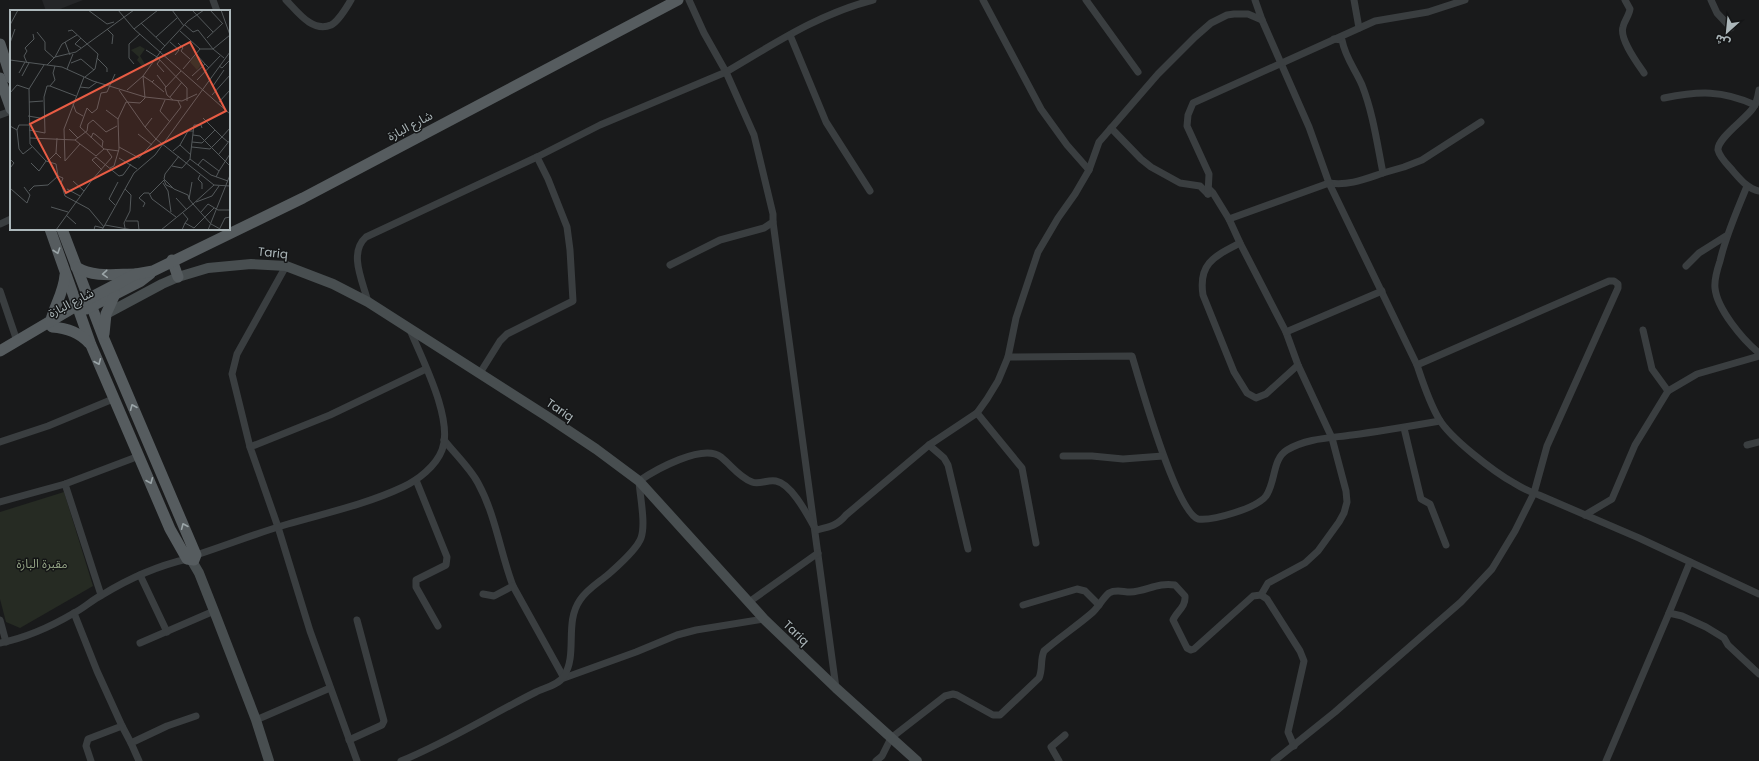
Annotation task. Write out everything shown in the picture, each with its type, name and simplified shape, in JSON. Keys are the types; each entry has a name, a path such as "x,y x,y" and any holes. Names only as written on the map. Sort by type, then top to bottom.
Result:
{"main road":[{"name":"شارع البازة","path":"90,303 115,294 141,280 172,260 303,198 678,0"},
{"path":"0,44 10,75"},
{"path":"0,78 10,107"},
{"path":"50,230 90,345 113,399 170,529 191,558"},
{"path":"62,230 104,339 152,453 191,558 199,573 256,720 270,761"},
{"path":"172,260 178,277"},
{"name":"Tariq","path":"106,314 178,277 221,266 251,264 286,266 333,284 368,302 480,373 596,450 639,481 764,619 836,688 917,761"},
{"path":"76,267 82,271 96,275 136,274"},
{"name":"شارع البازة","path":"0,357 136,274 153,271"},
{"path":"65,273 62,290 54,306 52,324 78,333 90,345"},
{"path":"104,339 106,314 115,294"},
{"name":"شارع البازة","path":"0,351 52,324"},
{"path":"139,456 152,453"}],"street":[{"path":"213,0 217,10"},
{"path":"286,0 304,19 321,26 331,25 335,22 351,0"},
{"path":"689,0 704,33 726,72 754,135 773,214 836,688"},
{"path":"368,302 357,256 360,242 366,237 537,157 600,125 726,72 829,14 873,0"},
{"path":"983,0 1041,109 1067,145 1089,170"},
{"path":"1086,0 1138,72"},
{"path":"1255,0 1262,20 1309,127 1329,183 1417,365 1440,421 1475,455 1513,483 1759,594"},
{"path":"1354,0 1360,28"},
{"path":"1208,194 1209,174 1187,126 1188,115 1192,103 1376,21 1428,12 1465,0"},
{"path":"1625,0 1630,9 1622,29 1623,33 1630,51 1644,73"},
{"path":"1711,0 1717,13 1731,28"},
{"path":"816,530 832,527 839,523 846,515 929,445 977,413 998,381 1008,357 1016,318 1038,252 1089,170 1099,142 1173,59 1211,22 1227,15 1234,14 1248,14 1262,20"},
{"path":"790,35 826,122 870,191"},
{"path":"1334,40 1342,40 1347,58 1362,84 1370,110 1383,172"},
{"path":"1759,90 1755,105 1725,137 1719,146 1721,156 1748,186 1759,191"},
{"path":"1664,98 1705,92 1740,98 1755,105"},
{"path":"0,115 10,110"},
{"path":"1229,219 1329,183 1352,183 1383,172 1404,167 1422,160 1481,122"},
{"path":"1111,128 1140,159 1151,167 1180,183 1200,186 1208,194"},
{"path":"480,373 500,340 507,334 573,301 567,227 548,179 537,157"},
{"path":"1748,186 1726,236 1715,278 1716,294 1734,327 1748,344 1759,353"},
{"path":"1208,194 1210,190 1229,219 1286,332 1298,365 1332,438 1346,491 1347,502 1344,513 1318,551 1305,563 1268,583 1261,595"},
{"path":"0,224 10,219"},
{"path":"670,265 720,240 764,228 773,222"},
{"path":"1686,266 1699,252 1726,236"},
{"path":"1240,243 1217,255 1208,262 1203,273 1201,284 1202,295 1234,372 1247,393 1256,398 1262,397 1266,394 1298,365"},
{"path":"286,266 237,354 232,374 250,447 278,527 310,631 357,761"},
{"path":"1274,761 1294,746 1461,602 1492,569 1534,493 1548,446 1618,288 1618,284 1614,281 1608,281 1417,365"},
{"path":"0,291 17,341"},
{"path":"1286,332 1382,291"},
{"path":"0,620 3,643 74,613 101,595 140,575 165,565 191,558 278,527 367,501 403,487 416,480 436,461 442,450 444,440 442,409 410,330"},
{"path":"1643,330 1652,369 1668,391"},
{"path":"1008,357 1132,356 1163,456 1173,480 1190,514 1194,518 1202,520 1256,504 1266,496 1279,459 1287,450 1312,440 1404,428 1440,421"},
{"path":"1585,515 1612,499 1635,445 1668,391 1697,374 1759,356"},
{"path":"250,447 330,415 426,369"},
{"path":"0,442 48,426 113,399"},
{"path":"977,413 1022,468 1036,543"},
{"path":"1404,428 1422,499 1430,504 1446,545"},
{"path":"444,440 478,483 495,521 508,572 514,586 564,678"},
{"path":"1747,445 1759,442"},
{"path":"929,445 944,458 948,465 968,549"},
{"path":"564,678 569,666 574,612 578,602 591,587 611,572 636,546 640,539 643,524 639,481 677,461 704,453 715,453 742,476 753,483 773,480 786,485 801,504 816,530"},
{"path":"0,502 65,484 139,456"},
{"path":"1063,456 1092,456 1123,459 1163,456"},
{"path":"416,480 446,557 446,565 416,580 416,587 438,626"},
{"path":"65,484 101,595"},
{"path":"749,602 818,553"},
{"path":"1606,761 1690,562"},
{"path":"140,575 167,632"},
{"path":"876,761 882,756 891,738 936,702 949,694 957,695 993,715 997,716 1004,713 1040,678 1041,658 1044,651 1086,618 1108,594 1116,590 1129,592 1160,584 1176,585 1182,592 1185,599 1182,608 1173,620 1173,624 1186,648 1191,650 1194,649 1249,598 1261,595 1267,599 1300,651 1304,661 1288,732 1294,746"},
{"path":"483,594 494,596 514,586"},
{"path":"1024,605 1077,589 1085,591 1099,605"},
{"path":"140,643 214,612"},
{"path":"74,613 97,670 139,761"},
{"path":"1669,613 1682,616 1706,627 1724,638 1728,646 1759,674"},
{"path":"401,761 441,743 564,678 636,652 677,635 696,630 764,619"},
{"path":"349,740 382,725 384,721 357,620"},
{"path":"256,720 330,688"},
{"path":"132,743 167,726 196,716"},
{"path":"91,761 86,746 88,739 122,726"},
{"path":"1059,761 1051,747 1065,735"}],"shaded area":[{"path":"42,0 83,0 58,10 46,10"}],"green space":[{"name":"مقبرة البازة","path":"64,492 93,586 20,628 6,622 0,599 0,512"}]}
